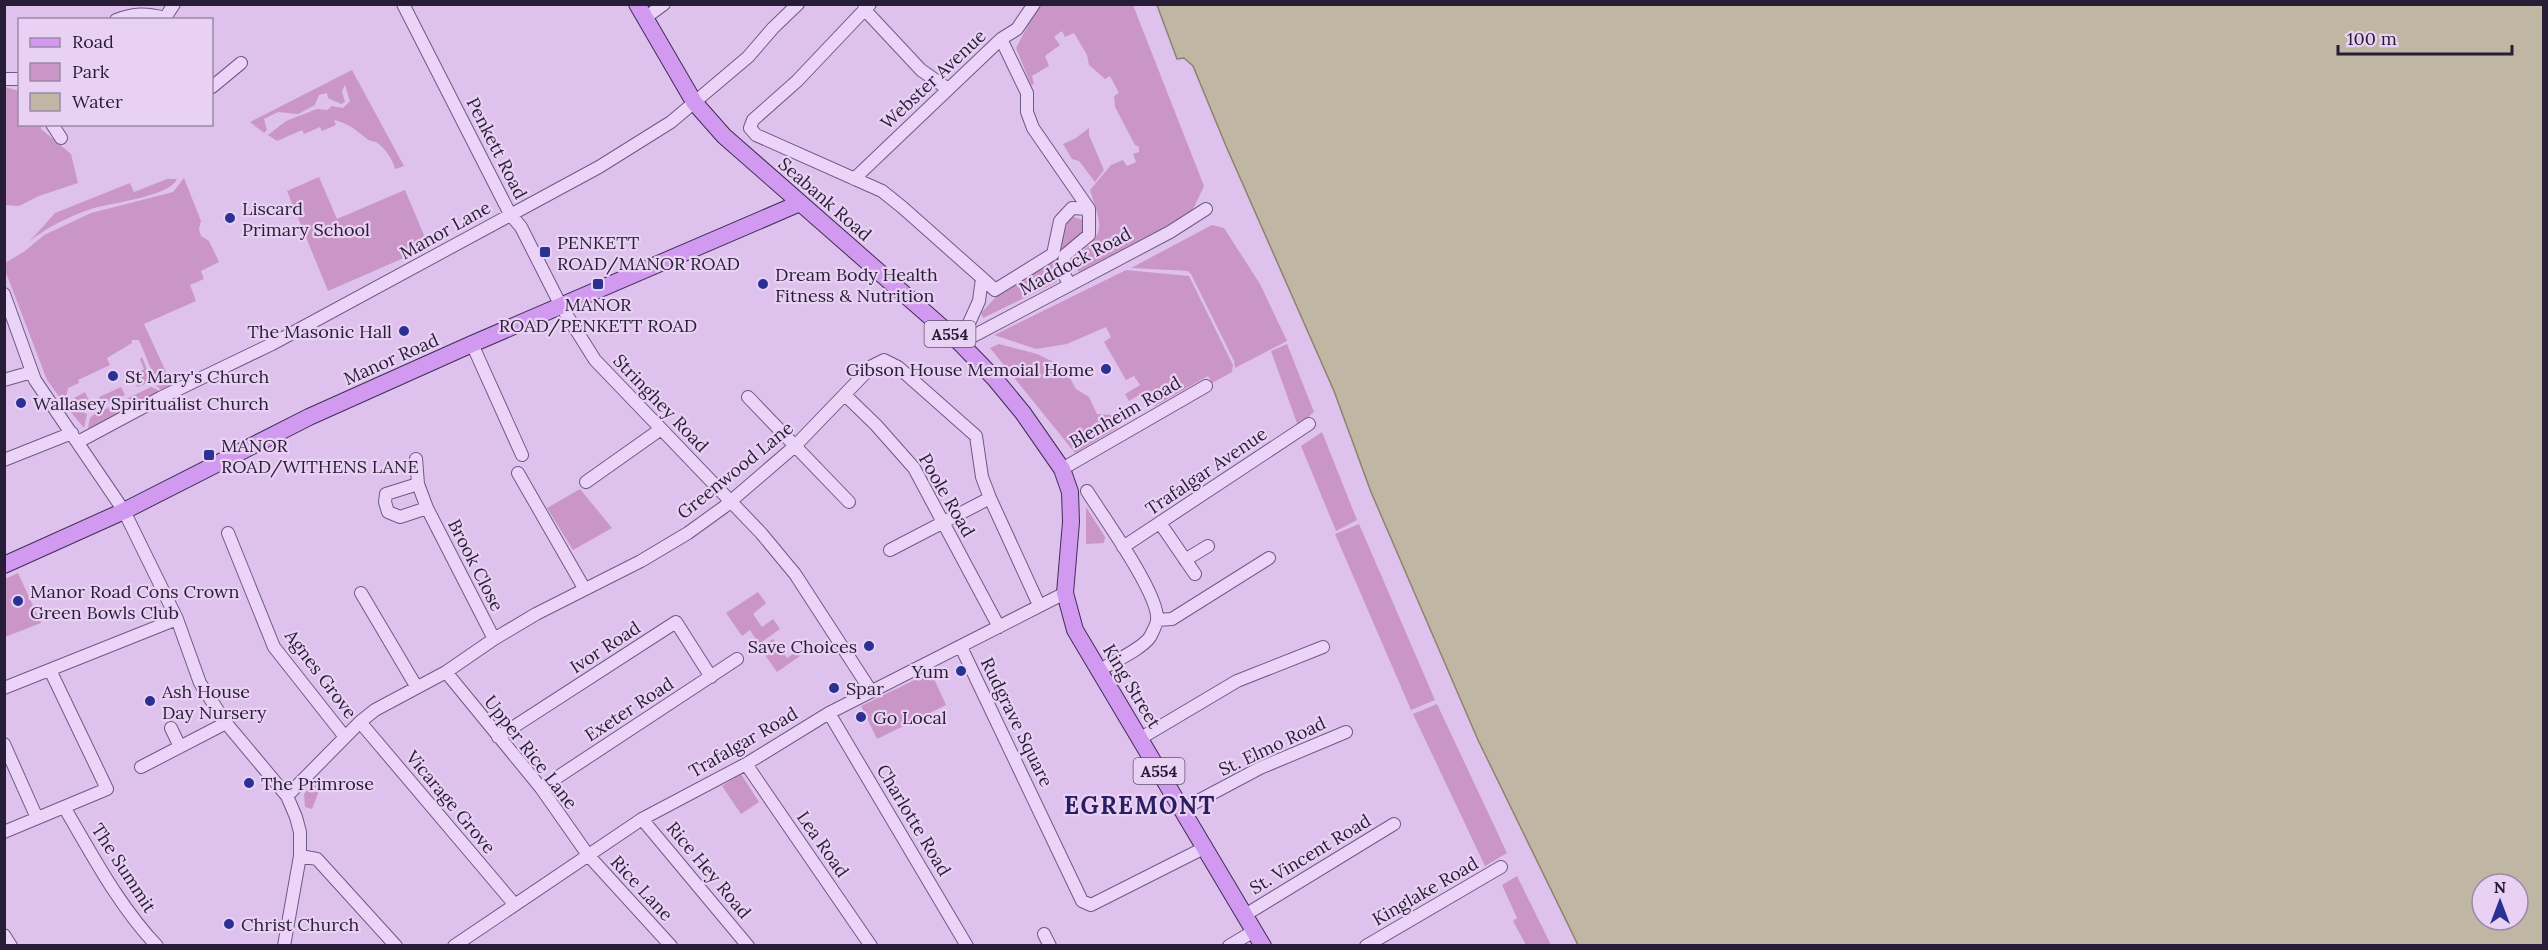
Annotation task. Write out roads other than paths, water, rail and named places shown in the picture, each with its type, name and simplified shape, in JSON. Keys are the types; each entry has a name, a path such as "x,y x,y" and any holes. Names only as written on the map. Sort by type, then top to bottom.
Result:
{"main road":[{"name":"Seabank Road","path":"641,11 694,102 724,136 960,343 995,379 1023,413 1062,469 1070,492"},
{"name":"Manor Road","path":"4,565 124,511 302,420 800,203"},
{"name":"King Street","path":"1070,492 1071,522 1065,593 1075,630 1258,938"}],"street":[{"path":"167,18 174,4"},
{"name":"Penkett Road","path":"403,4 510,214 521,227 561,306"},
{"path":"641,11 664,4"},
{"name":"Manor Lane","path":"4,460 75,438 272,344 599,167 671,122 748,57 798,4"},
{"name":"Webster Avenue","path":"854,178 1000,39 1017,29 1034,4"},
{"path":"948,89 921,70 867,7 797,81 751,123 750,128 756,135 882,192 995,290 1053,254 1060,221 1072,208 1089,210"},
{"path":"121,18 130,14 139,14 161,18"},
{"path":"1000,39 1027,93 1027,112 1033,128 1089,210 1089,235 1065,255 1063,272 1069,284"},
{"path":"213,86 241,63"},
{"path":"53,126 61,138"},
{"name":"Maddock Road","path":"960,343 1170,232 1206,209"},
{"path":"960,343 979,301 982,278"},
{"path":"4,294 32,372 41,389 124,511 177,619 200,682 226,723 286,796 296,817 300,832 300,856 284,945"},
{"name":"Stringhey Road","path":"561,306 595,360 761,533 795,574 872,691"},
{"path":"472,344 522,455"},
{"name":"Greenwood Lane","path":"286,796 345,736 375,710 416,686 446,672 494,639 584,588 688,533 795,446 872,366 884,360 898,366 976,436 982,477 1039,605"},
{"path":"4,380 32,372"},
{"name":"Blenheim Road","path":"1062,469 1206,386"},
{"name":"Poole Road","path":"845,395 876,425 914,468 999,627"},
{"path":"748,397 849,502"},
{"name":"Trafalgar Avenue","path":"1123,547 1309,424"},
{"path":"586,482 661,429"},
{"name":"Brook Close","path":"416,459 418,484 427,508 494,639"},
{"path":"518,473 584,588"},
{"name":"Brook Close","path":"418,484 386,494 385,502 388,512 400,517 427,508"},
{"path":"1087,491 1123,547 1154,603 1157,620 1150,637 1143,645 1100,670"},
{"path":"890,550 990,498"},
{"path":"1160,523 1195,574"},
{"name":"Agnes Grove","path":"228,533 274,647 345,736"},
{"path":"1185,560 1208,546"},
{"path":"1157,620 1172,619 1269,558"},
{"path":"361,593 416,686"},
{"name":"Trafalgar Road","path":"454,945 642,819 746,764 829,712 1065,593"},
{"path":"4,688 177,619"},
{"name":"Ivor Road","path":"498,737 676,622 711,678"},
{"name":"Rudgrave Square","path":"961,647 1082,901 1091,905 1206,847"},
{"path":"1141,738 1237,681 1323,647"},
{"name":"Exeter Road","path":"541,788 737,659"},
{"path":"4,832 107,789 50,670"},
{"name":"Upper Rice Lane","path":"446,672 541,788 588,855"},
{"name":"Charlotte Road","path":"829,712 967,945"},
{"name":"Vicarage Grove","path":"360,722 515,905"},
{"path":"141,767 226,723"},
{"path":"171,728 180,747"},
{"name":"St. Elmo Road","path":"1181,810 1260,768 1346,732"},
{"path":"4,744 37,818"},
{"name":"Lea Road","path":"746,764 871,945"},
{"name":"The Summit","path":"64,807 112,887 145,933 157,945"},
{"name":"Rice Hey Road","path":"642,819 748,945"},
{"name":"St. Vincent Road","path":"1245,915 1394,824"},
{"name":"Rice Lane","path":"588,855 670,945"},
{"path":"300,856 317,859 396,945"},
{"name":"Kinglake Road","path":"1366,945 1502,867"},
{"path":"4,935 11,945"},
{"path":"1229,945 1258,938"}],"water":[{"path":"1157,5 2543,5 2543,945 1578,945 1478,740 1371,492 1334,391 1193,66 1184,58 1177,59"}],"place":[{"name":"Liscard Primary School","path":"230,218"},
{"name":"PENKETT ROAD/MANOR ROAD","path":"545,252"},
{"name":"MANOR ROAD/PENKETT ROAD","path":"598,284"},
{"name":"Dream Body Health Fitness & Nutrition","path":"763,284"},
{"name":"The Masonic Hall","path":"404,331"},
{"name":"Gibson House Memoial Home","path":"1106,369"},
{"name":"St Mary's Church","path":"113,376"},
{"name":"Wallasey Spiritualist Church","path":"21,403"},
{"name":"MANOR ROAD/WITHENS LANE","path":"209,455"},
{"name":"Manor Road Cons Crown Green Bowls Club","path":"18,601"},
{"name":"Save Choices","path":"869,646"},
{"name":"Yum","path":"961,671"},
{"name":"Spar","path":"834,688"},
{"name":"Ash House Day Nursery","path":"150,701"},
{"name":"Go Local","path":"861,717"},
{"name":"The Primrose","path":"249,783"},
{"name":"Christ Church","path":"229,924"}],"district":[{"name":"EGREMONT","path":"1140,805"}]}
